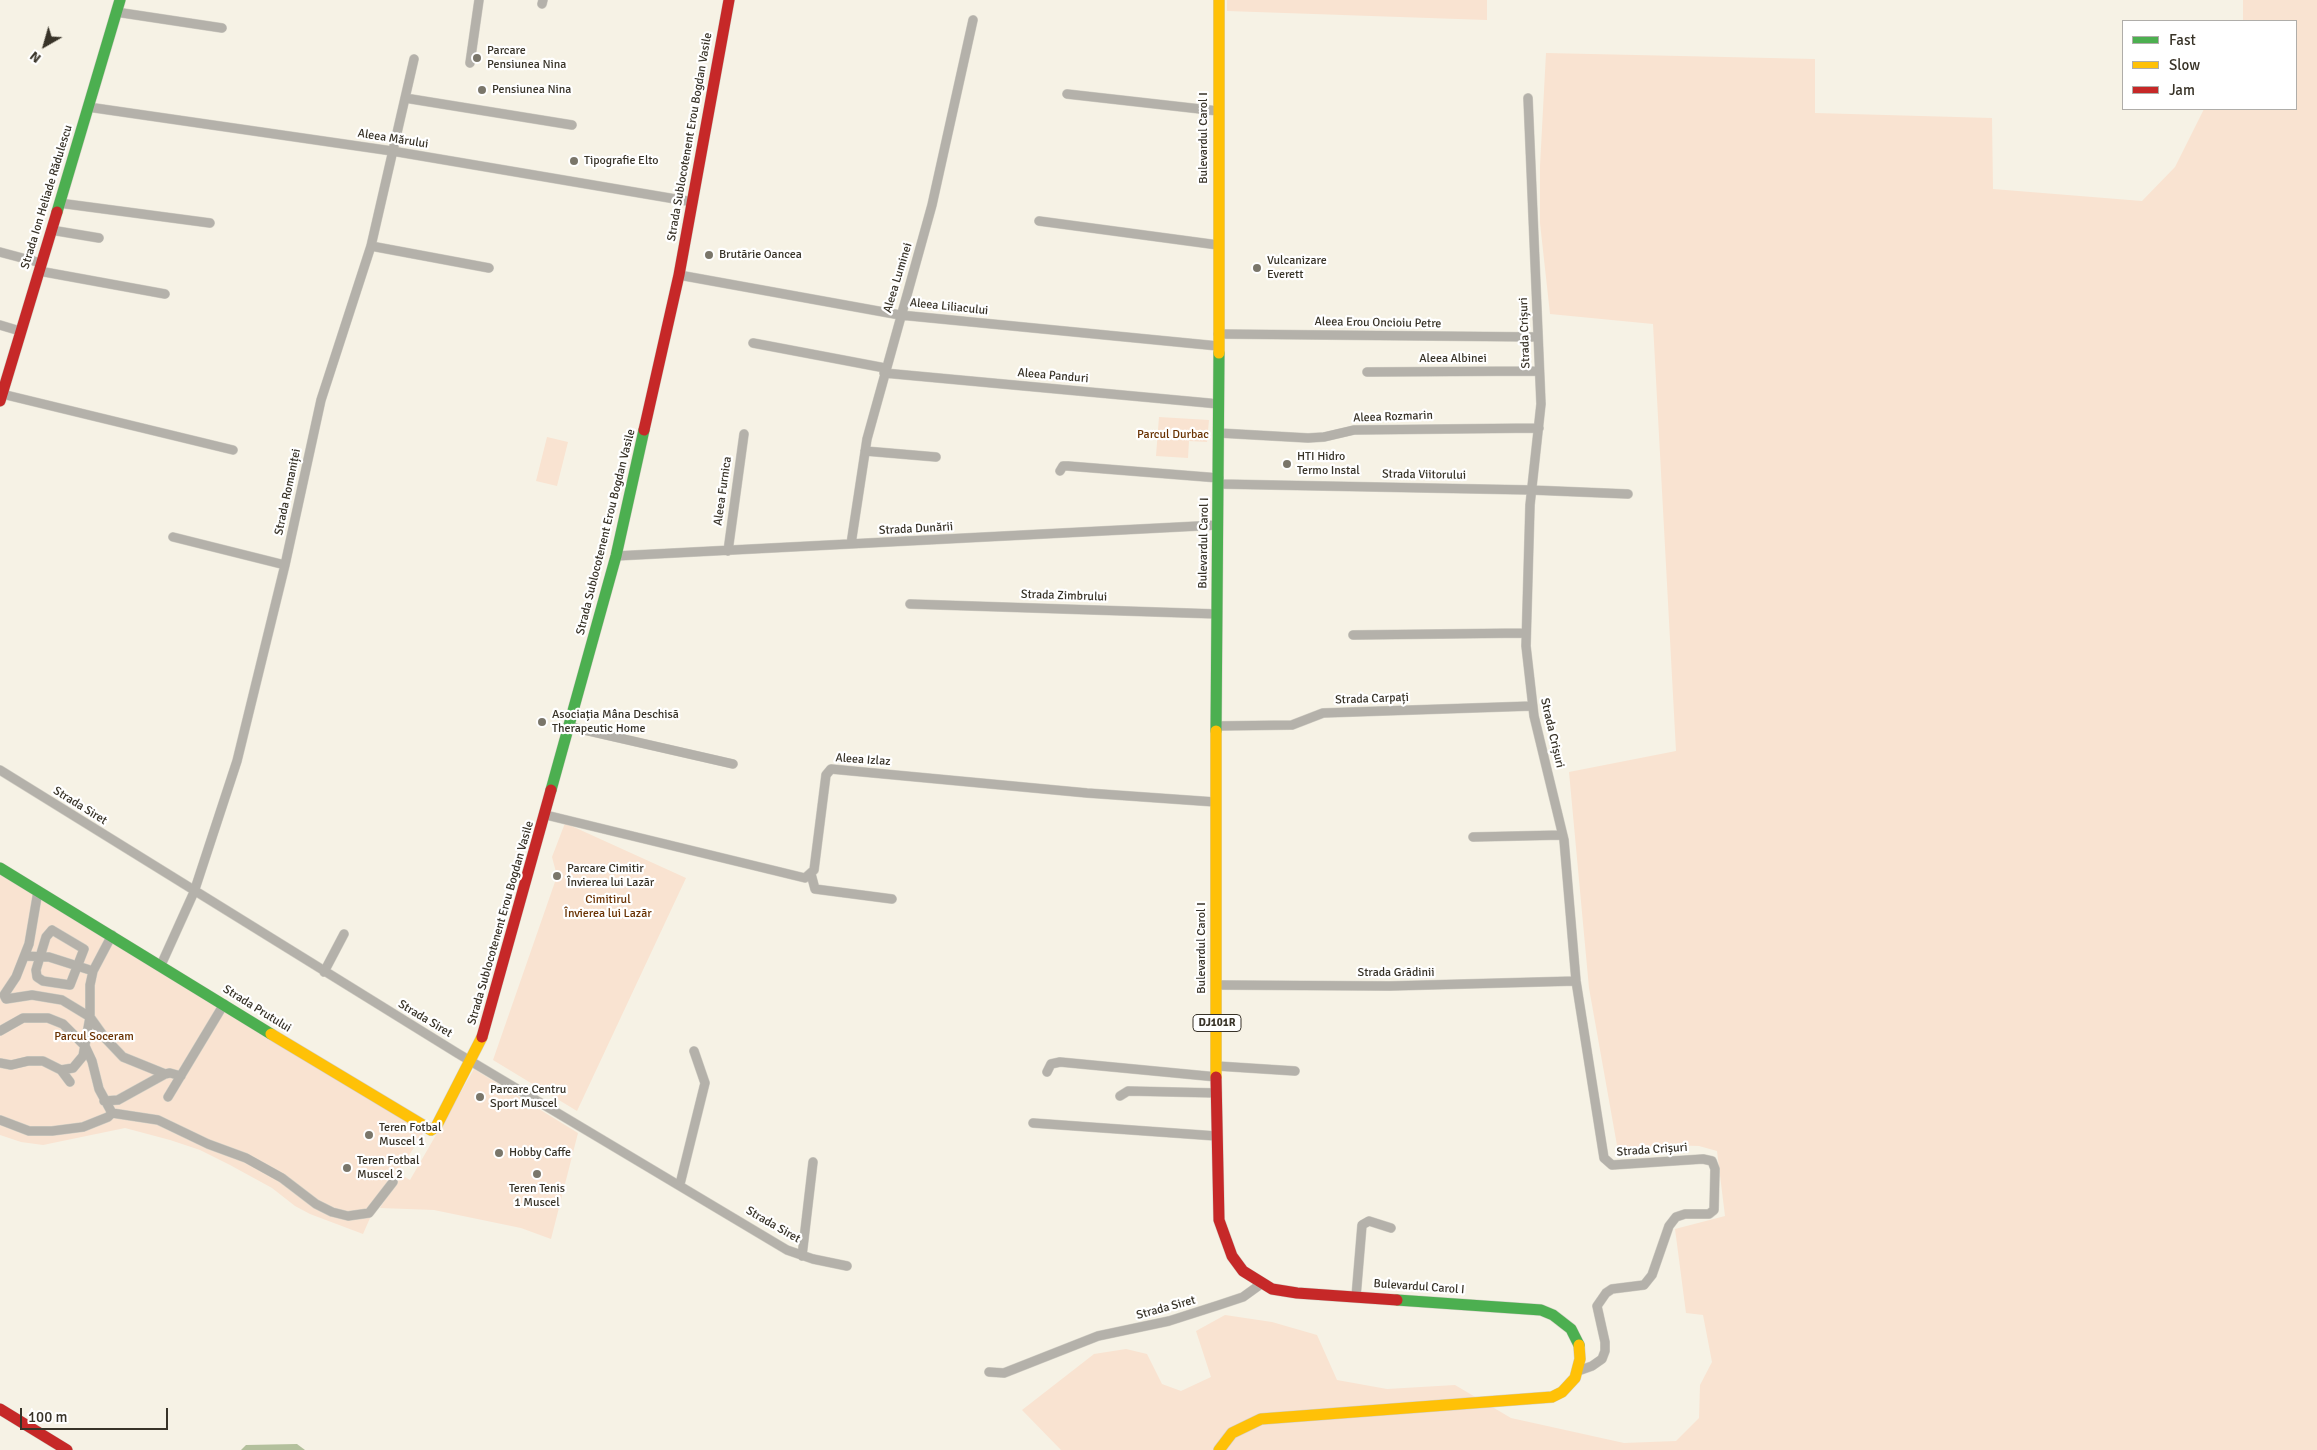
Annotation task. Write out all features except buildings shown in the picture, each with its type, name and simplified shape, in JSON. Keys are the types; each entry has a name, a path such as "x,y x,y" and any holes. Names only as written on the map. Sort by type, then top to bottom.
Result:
{"street":[{"name":"Strada Ion Heliade Rădulescu","path":"1,398 120,0"},
{"path":"470,63 479,0"},
{"name":"Strada Sublocotenent Erou Bogdan Vasile","path":"471,1061 484,1031 546,815 616,556 679,275 729,0"},
{"name":"Bulevardul Carol I","path":"1219,0 1218,346 1220,433 1215,802 1217,1200 1222,1233 1237,1264 1243,1271 1261,1284 1283,1292 1540,1310 1553,1314 1564,1322 1577,1338 1580,1347 1578,1371"},
{"path":"116,12 222,28"},
{"name":"Aleea Luminei","path":"851,544 864,451 900,315 932,205 973,20"},
{"name":"Strada Romaniței","path":"160,965 194,892 237,761 285,565 321,400 371,246 414,59"},
{"path":"1067,94 1218,111"},
{"path":"405,98 572,125"},
{"name":"Strada Crișuri","path":"1528,98 1538,337 1539,428 1531,490 1526,633 1532,706 1562,835 1573,931 1576,981 1605,1161 1612,1165 1703,1158 1714,1164 1714,1210 1709,1214 1685,1214 1676,1217 1669,1226 1652,1275 1644,1285 1636,1288 1612,1289 1602,1298 1597,1306 1605,1342 1605,1351 1602,1359 1597,1363 1578,1371"},
{"name":"Aleea Mărului","path":"88,107 392,151 693,202"},
{"path":"59,202 210,223"},
{"path":"1039,221 1218,245"},
{"path":"51,230 99,238"},
{"path":"371,246 489,268"},
{"path":"0,252 40,267 165,294"},
{"name":"Aleea Liliacului","path":"679,275 900,315 1218,346"},
{"path":"0,325 20,331"},
{"name":"Aleea Erou Oncioiu Petre","path":"1218,334 1538,337"},
{"name":"Aleea Panduri","path":"753,343 885,371 1219,404"},
{"name":"Aleea Albinei","path":"1367,372 1539,371"},
{"path":"1,398 233,450"},
{"name":"Aleea Rozmarin","path":"1220,433 1308,438 1324,437 1354,430 1539,428"},
{"name":"Aleea Furnica","path":"728,551 744,434"},
{"path":"864,451 936,457"},
{"name":"Strada Viitorului","path":"1060,470 1063,466 1068,466 1219,481 1628,494"},
{"name":"Strada Dunării","path":"616,556 1218,525"},
{"path":"173,538 285,565"},
{"name":"Strada Zimbrului","path":"910,604 1217,614"},
{"path":"1353,635 1526,633"},
{"name":"Strada Carpați","path":"1216,726 1260,728 1292,725 1323,713 1532,706"},
{"path":"570,727 733,764"},
{"name":"Aleea Izlaz","path":"810,874 815,862 826,775 831,769 1087,793 1215,802"},
{"name":"Strada Siret","path":"0,770 324,972 680,1184 787,1250 802,1256 847,1266"},
{"path":"546,815 799,878 805,878 810,874 815,889 892,899"},
{"path":"1473,837 1562,835"},
{"name":"Strada Prutului","path":"0,868 431,1130 436,1127 471,1061"},
{"path":"38,891 34,920 25,956 16,977 5,991 2,999 24,995 45,996 62,1000 90,1017 105,1038 123,1056 165,1074"},
{"path":"55,930 84,949 70,985 43,982 37,977 36,970 41,956 47,934 55,930"},
{"path":"324,972 344,934"},
{"path":"61,1070 73,1068 78,1064 85,1046 90,1017 90,985 93,971 112,935"},
{"path":"25,956 41,956 79,965 93,971"},
{"name":"Strada Grădinii","path":"1216,985 1419,985 1576,981"},
{"path":"168,1097 224,1004"},
{"path":"0,1031 23,1018 48,1018 63,1024 85,1046 92,1060 104,1101 112,1112 158,1120 208,1144 246,1158 282,1178 316,1204 348,1216 369,1214 393,1182"},
{"path":"680,1184 706,1083 694,1051"},
{"path":"0,1063 10,1065 36,1060 61,1070 70,1082"},
{"path":"1046,1072 1051,1064 1060,1062 1217,1072 1295,1071"},
{"path":"104,1101 118,1100 165,1074 170,1073 180,1076"},
{"path":"1120,1096 1128,1091 1217,1093"},
{"path":"0,1120 29,1131 52,1131 83,1127 108,1117 112,1112"},
{"path":"1033,1123 1216,1136"},
{"path":"802,1256 813,1162"},
{"path":"1356,1297 1362,1225 1369,1221 1391,1228"},
{"name":"Strada Siret","path":"989,1372 1004,1373 1098,1336 1169,1321 1219,1305 1243,1297 1261,1284"},
{"path":"1219,1450 1239,1428 1261,1419 1543,1399 1562,1392 1575,1378 1578,1371"},
{"path":"0,1409 67,1450"}],"green space":[{"path":"1227,0 1487,0 1487,20 1227,11"},
{"path":"2243,0 2317,0 2317,1450 1061,1450 1022,1410 1094,1354 1126,1349 1147,1354 1162,1384 1181,1391 1211,1377 1196,1331 1225,1315 1272,1322 1317,1335 1337,1380 1387,1389 1455,1385 1511,1418 1624,1443 1676,1441 1699,1418 1700,1385 1712,1362 1703,1315 1686,1313 1675,1229 1725,1216 1717,1151 1699,1146 1667,1145 1618,1151 1589,988 1569,772 1676,751 1653,324 1550,314 1540,223 1540,166 1546,53 1815,59 1815,113 1992,118 1993,189 2142,201 2175,167 2204,110 2297,110 2297,20 2243,20"},
{"name":"Parcul Durbac","path":"1159,417 1209,420 1207,442 1189,441 1188,458 1156,456"},
{"path":"547,437 568,442 557,486 536,481"},
{"name":"Cimitirul Învierea lui Lazăr","path":"565,823 686,878 577,1111 493,1060 557,876 552,857"},
{"name":"Parcul Soceram","path":"0,869 426,1129 374,1209 363,1234 310,1214 295,1206 272,1188 230,1165 200,1150 170,1140 125,1128 43,1145 21,1142 0,1135"},
{"name":"Hobby Caffe","path":"474,1069 578,1133 551,1239 521,1228 434,1210 380,1208 400,1174 410,1180"}],"shaded area":[{"path":"297,1444 305,1450 241,1450 246,1445"}],"traffic: fast":[{"path":"57,212 120,0"},
{"path":"1216,731 1219,353"},
{"path":"551,790 616,556 644,430"},
{"path":"0,868 271,1034"},
{"path":"1397,1300 1541,1310 1553,1315 1571,1329 1579,1345"}],"traffic: slow":[{"path":"1219,0 1219,353"},
{"path":"1216,731 1216,1077"},
{"path":"271,1034 431,1130 436,1127 482,1037"},
{"path":"1219,1450 1232,1433 1261,1419 1552,1397 1562,1392 1575,1378 1580,1359 1579,1345"}],"traffic: jam":[{"path":"644,430 679,275 729,0"},
{"path":"0,401 57,212"},
{"path":"482,1037 551,790"},
{"path":"1216,1077 1219,1220 1232,1256 1243,1271 1272,1289 1297,1293 1397,1300"},
{"path":"0,1409 67,1450"}],"place":[{"name":"Parcare Pensiunea Nina","path":"477,58"},
{"name":"Pensiunea Nina","path":"482,90"},
{"name":"Tipografie Elto","path":"574,161"},
{"name":"Brutărie Oancea","path":"709,255"},
{"name":"Vulcanizare Everett","path":"1257,268"},
{"name":"HTI Hidro Termo Instal","path":"1287,464"},
{"name":"Asociația Mâna Deschisă Therapeutic Home","path":"542,722"},
{"name":"Parcare Cimitir Învierea lui Lazăr","path":"557,876"},
{"name":"Parcare Centru Sport Muscel","path":"480,1097"},
{"name":"Teren Fotbal Muscel 1","path":"369,1135"},
{"name":"Hobby Caffe","path":"499,1153"},
{"name":"Teren Fotbal Muscel 2","path":"347,1168"},
{"name":"Teren Tenis 1 Muscel","path":"537,1174"}]}
